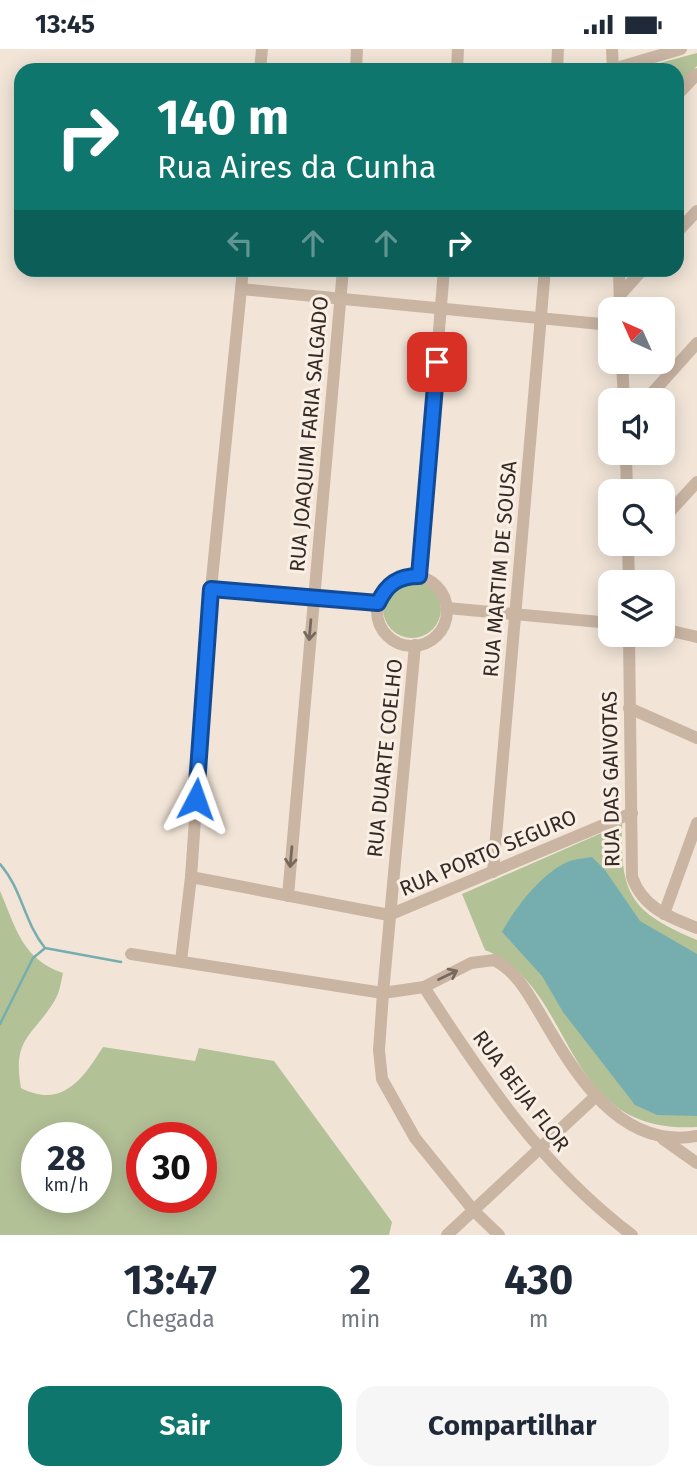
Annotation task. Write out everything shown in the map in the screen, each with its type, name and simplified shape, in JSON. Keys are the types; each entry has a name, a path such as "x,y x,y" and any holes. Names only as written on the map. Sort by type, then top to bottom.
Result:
{"street":[{"path":"636,63 681,49"},
{"path":"684,88 697,74"},
{"path":"684,225 697,211"},
{"path":"181,961 191,877 211,589 242,277"},
{"name":"RUA JOAQUIM FARIA SALGADO","path":"288,896 342,277"},
{"path":"419,576 443,277"},
{"name":"RUA MARTIM DE SOUSA","path":"493,872 544,277"},
{"path":"619,277 620,295"},
{"path":"620,295 636,277"},
{"path":"241,289 598,323"},
{"path":"657,388 697,344"},
{"path":"675,506 697,482"},
{"path":"406,576 419,576 439,588 447,608 444,624 436,636 415,646 390,638 382,628 378,603 384,590 393,581 406,576"},
{"path":"211,589 378,603"},
{"path":"447,608 598,622"},
{"path":"692,635 697,622"},
{"name":"RUA DUARTE COELHO","path":"415,646 383,993 379,1050 382,1079 415,1138 474,1211 499,1235"},
{"name":"RUA DAS GAIVOTAS","path":"629,647 632,877 643,898 664,914 697,928"},
{"path":"629,708 697,738"},
{"name":"RUA PORTO SEGURO","path":"191,877 389,915 632,813"},
{"path":"664,914 696,827"},
{"path":"131,954 383,993 424,986 485,959 502,964 530,996 573,1070 596,1096 635,1127 663,1138 697,1163"},
{"name":"RUA BEIJA FLOR","path":"424,986 476,1067 537,1149 596,1207 632,1235"},
{"path":"447,1235 596,1096"},
{"path":"663,1138 697,1136"}],"green space":[{"path":"697,53 697,66 684,80 684,63 660,63"},
{"path":"412,580 428,585 436,593 441,609 436,625 428,633 412,638 396,633 388,625 383,609 388,593 396,585"},
{"path":"622,824 624,868 627,885 634,898 657,920 697,940 697,1127 652,1123 618,1108 594,1085 538,995 515,969 485,950 462,894"},
{"path":"0,891 16,930 29,951 49,967 63,973 55,1000 22,1047 19,1058 21,1088 35,1094 60,1093 79,1080 103,1047 195,1061 199,1048 274,1061 392,1222 389,1235 0,1235"}],"water":[{"path":"592,857 605,870 640,921 697,954 697,1116 657,1115 635,1105 563,1012 542,976 502,932 522,902 550,873 570,861"}],"waterway":[{"path":"0,864 45,948 121,962"},
{"path":"0,1024 33,958 44,949"}],"route":[{"path":"196,799 211,589 378,603 384,590 393,581 406,576 419,576 437,362"}]}
